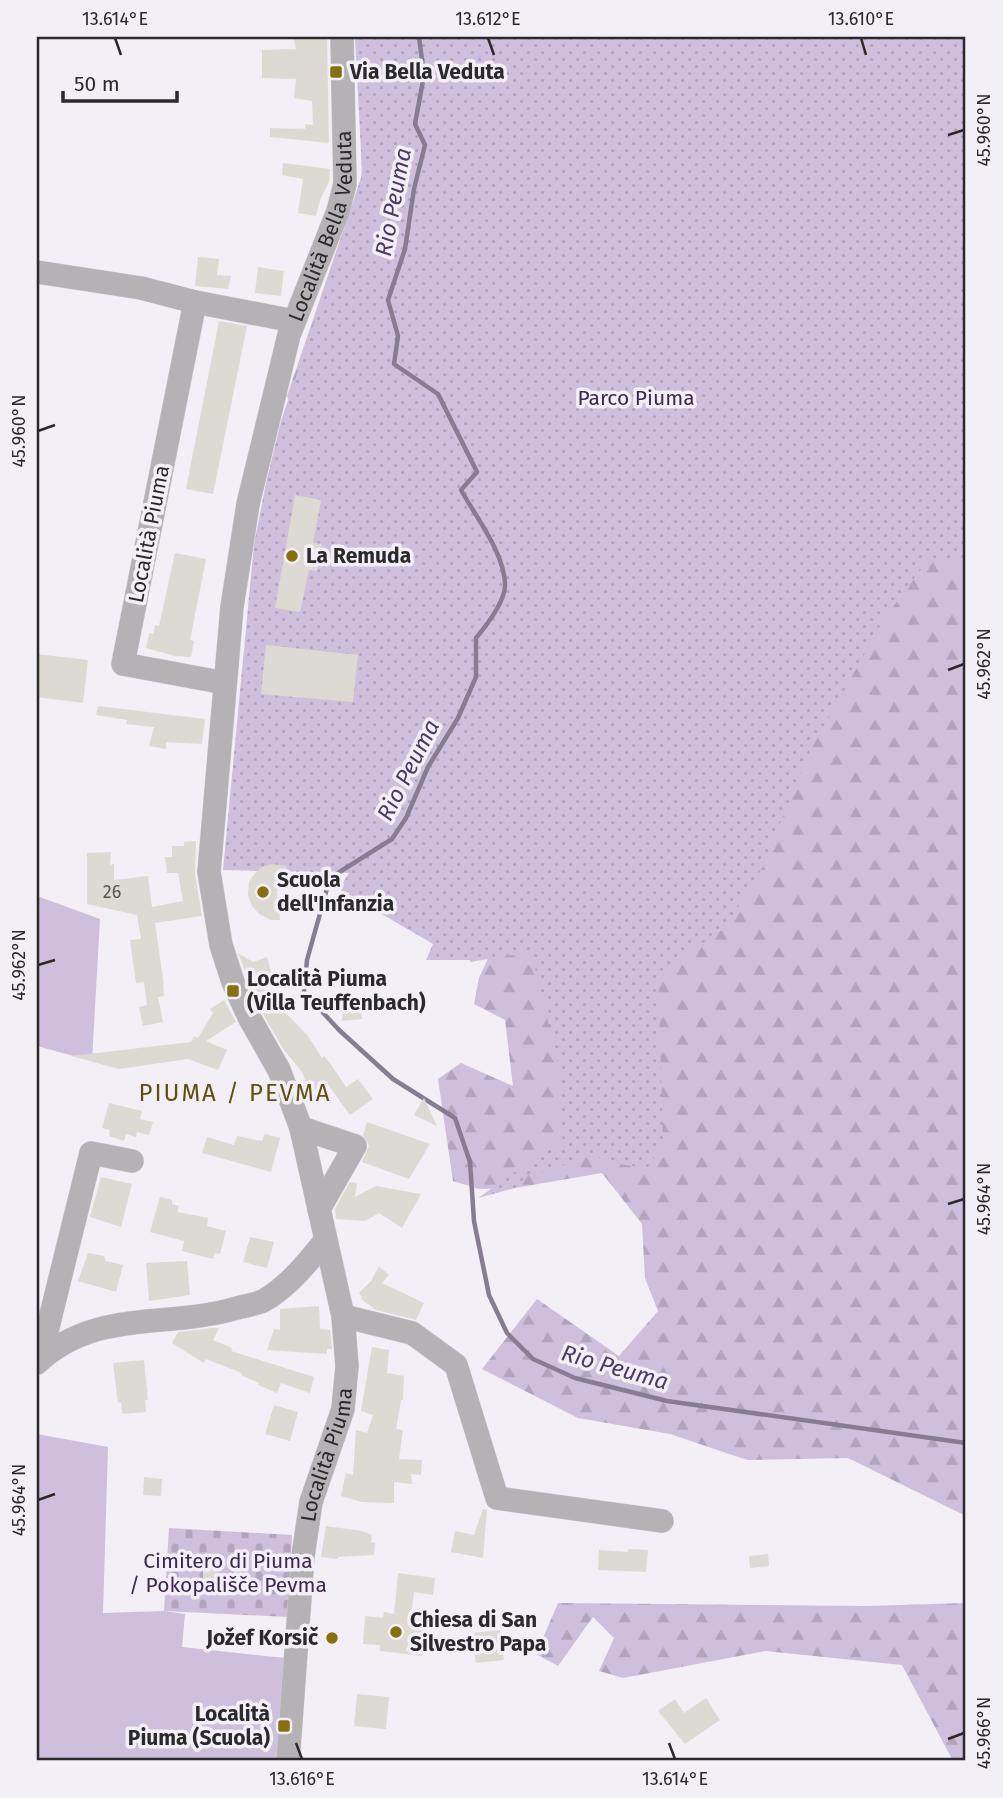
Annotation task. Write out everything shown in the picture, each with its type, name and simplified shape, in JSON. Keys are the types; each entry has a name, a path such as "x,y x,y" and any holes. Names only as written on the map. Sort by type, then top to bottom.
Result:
{"street":[{"name":"Località Bella Veduta","path":"37,272 141,288 195,302 294,320 338,211 345,184 342,37"},
{"name":"Località Piuma","path":"195,302 123,664 225,683"},
{"name":"Località Piuma","path":"288,1761 303,1556 311,1502 343,1409 347,1366 343,1316 300,1128 279,1070 233,982 221,945 209,872 232,607 248,504 285,347 294,320"},
{"path":"300,1128 355,1146 319,1209"},
{"path":"132,1161 90,1153 44,1343 44,1356 89,1331 121,1322 214,1315 263,1301 301,1271 325,1241"},
{"path":"343,1316 412,1333 456,1365 497,1498 662,1521"}],"green space":[{"name":"Parco Piuma","path":"355,37 966,37 966,565 948,560 928,560 884,619 808,755 762,868 725,928 658,973 663,1145 647,1168 619,1164 597,1157 581,1157 550,1171 531,1172 515,1188 478,1198 544,1152 563,1145 557,1058 531,952 470,962 426,960 433,944 339,889 349,873 223,870 254,544 266,483 281,421 359,191 362,171"},
{"name":"Parco Piuma","path":"358,37 966,37 966,1516 848,1458 747,1460 670,1434 578,1418 482,1369 537,1299 619,1356 658,1311 645,1278 642,1224 602,1173 515,1188 479,1189 453,1181 438,1079 461,1063 513,1086 505,1020 474,1004 479,978 495,943 287,396 362,175"},
{"path":"37,896 100,919 92,1061 37,1046"},
{"path":"37,1434 108,1447 103,1613 164,1611 185,1614 182,1647 285,1658 288,1761 37,1761"},
{"name":"Cimitero di Piuma / Pokopališče Pevma","path":"169,1528 292,1535 288,1617 164,1611"},
{"path":"558,1603 866,1606 966,1603 966,1761 953,1761 902,1665 765,1651 623,1678 599,1671 614,1638 593,1617 558,1666 536,1654"}],"building":[{"path":"293,37 327,37 329,143 270,137 270,128 305,129 305,124 313,125 312,101 294,98 296,79 262,78 262,50 296,49"},
{"path":"283,163 330,169 329,182 316,216 298,213 303,179 282,175"},
{"path":"198,257 219,259 217,275 231,276 228,289 195,286"},
{"path":"258,267 284,271 281,296 255,293"},
{"path":"219,321 247,326 213,494 186,489"},
{"path":"295,495 321,500 313,543 322,544 317,571 309,570 300,612 275,608"},
{"path":"175,553 206,559 190,640 194,641 191,657 175,656 146,648 149,633 153,634 155,625 159,626"},
{"path":"266,645 358,655 353,702 261,694"},
{"path":"37,654 88,660 83,703 37,697"},
{"path":"98,706 205,719 202,744 166,742 166,749 149,746 154,727 126,724 127,720 96,715"},
{"path":"196,841 195,874 202,916 155,923 163,979 164,996 158,997 163,1022 143,1026 139,1007 147,1005 144,982 136,983 130,940 141,939 137,915 87,904 87,853 111,852 110,865 114,864 114,880 148,876 152,907 183,901 178,873 167,873 165,857 172,857 172,846 184,846 184,842"},
{"name":"Scuola dell'Infanzia","path":"271,864 287,866 277,892 280,920 271,920 259,914 248,895 252,877 260,868"},
{"path":"238,953 253,962 267,957 273,979 263,982 276,1003 308,1036 346,1087 358,1079 373,1099 350,1115 327,1083 313,1095 304,1082 302,1072 284,1050 261,1011"},
{"path":"224,1000 236,1022 206,1041 227,1050 218,1070 188,1059 119,1069 71,1056 191,1042 194,1036 198,1038 213,1013 210,1009"},
{"path":"343,1007 361,1007 362,1019 342,1021"},
{"path":"424,1098 437,1126 414,1115"},
{"path":"109,1103 142,1111 140,1119 153,1122 149,1135 137,1132 136,1137 126,1134 124,1141 109,1136 110,1130 102,1128"},
{"path":"367,1122 430,1144 409,1179 362,1162 369,1146 363,1135"},
{"path":"265,1134 280,1138 271,1172 202,1153 207,1137 234,1145 237,1136 262,1141"},
{"path":"101,1177 132,1184 121,1227 90,1217"},
{"path":"350,1182 357,1183 355,1197 376,1186 421,1194 402,1228 379,1213 365,1221 336,1219 335,1209"},
{"path":"160,1197 172,1200 172,1204 179,1206 177,1212 208,1218 207,1226 226,1231 220,1254 215,1253 213,1259 182,1251 184,1241 150,1232"},
{"path":"250,1237 274,1242 267,1268 243,1262"},
{"path":"88,1253 104,1256 106,1261 123,1265 116,1292 78,1281"},
{"path":"187,1261 190,1295 149,1301 146,1263"},
{"path":"379,1266 389,1275 382,1283 424,1303 416,1320 376,1310 361,1299 359,1293 371,1281"},
{"path":"319,1306 320,1329 330,1330 332,1349 327,1349 327,1354 267,1350 274,1329 280,1330 280,1309"},
{"path":"219,1328 213,1340 232,1348 231,1351 314,1377 310,1393 281,1383 277,1393 258,1385 259,1383 241,1375 242,1373 206,1359 204,1363 172,1343 178,1332"},
{"path":"372,1347 389,1350 387,1373 404,1376 403,1400 396,1429 403,1430 399,1459 422,1460 421,1475 411,1474 412,1484 394,1482 394,1503 362,1502 341,1496 346,1473 353,1475 356,1430 367,1433 373,1415 361,1411"},
{"path":"144,1360 148,1400 145,1400 146,1412 122,1414 113,1363"},
{"path":"274,1405 298,1412 290,1441 265,1434"},
{"path":"144,1477 162,1479 161,1496 143,1495"},
{"path":"483,1509 487,1510 483,1558 451,1552 455,1531 474,1535"},
{"path":"326,1526 372,1535 371,1542 375,1543 374,1555 338,1559 321,1557"},
{"path":"629,1549 648,1550 646,1572 598,1570 599,1550 627,1552"},
{"path":"768,1554 769,1566 750,1568 749,1556"},
{"path":"203,1567 217,1568 216,1581 203,1580"},
{"name":"Chiesa di San Silvestro Papa","path":"398,1573 435,1578 433,1595 414,1592 411,1616 421,1617 420,1628 426,1630 430,1636 423,1646 422,1656 380,1651 380,1645 363,1644 365,1616 383,1618 384,1612 394,1614"},
{"path":"500,1630 504,1660 476,1663 472,1633"},
{"path":"357,1694 389,1697 386,1729 354,1726"},
{"path":"706,1698 720,1720 685,1744 658,1711 675,1699 684,1713"}],"waterway":[{"name":"Rio Peuma","path":"419,37 424,75 415,124 425,145 414,189 405,249 388,300 398,336 394,364 438,394 477,472 461,490 495,548 504,573 505,585 498,606 476,638 476,677 458,718 428,767 406,818 392,839 330,878 307,960 304,992 339,1030 393,1079 455,1118 470,1162 474,1221 489,1295 507,1333 533,1359 575,1378 667,1401 966,1443"}],"place":[{"name":"Via Bella Veduta","path":"336,72"},
{"name":"La Remuda","path":"292,556"},
{"name":"Scuola dell'Infanzia","path":"263,892"},
{"name":"Località Piuma (Villa Teuffenbach)","path":"233,991"},
{"name":"Chiesa di San Silvestro Papa","path":"396,1632"},
{"name":"Jožef Korsič","path":"332,1638"},
{"name":"Località Piuma (Scuola)","path":"284,1726"}],"district":[{"name":"PIUMA / PEVMA","path":"235,1093"}]}
